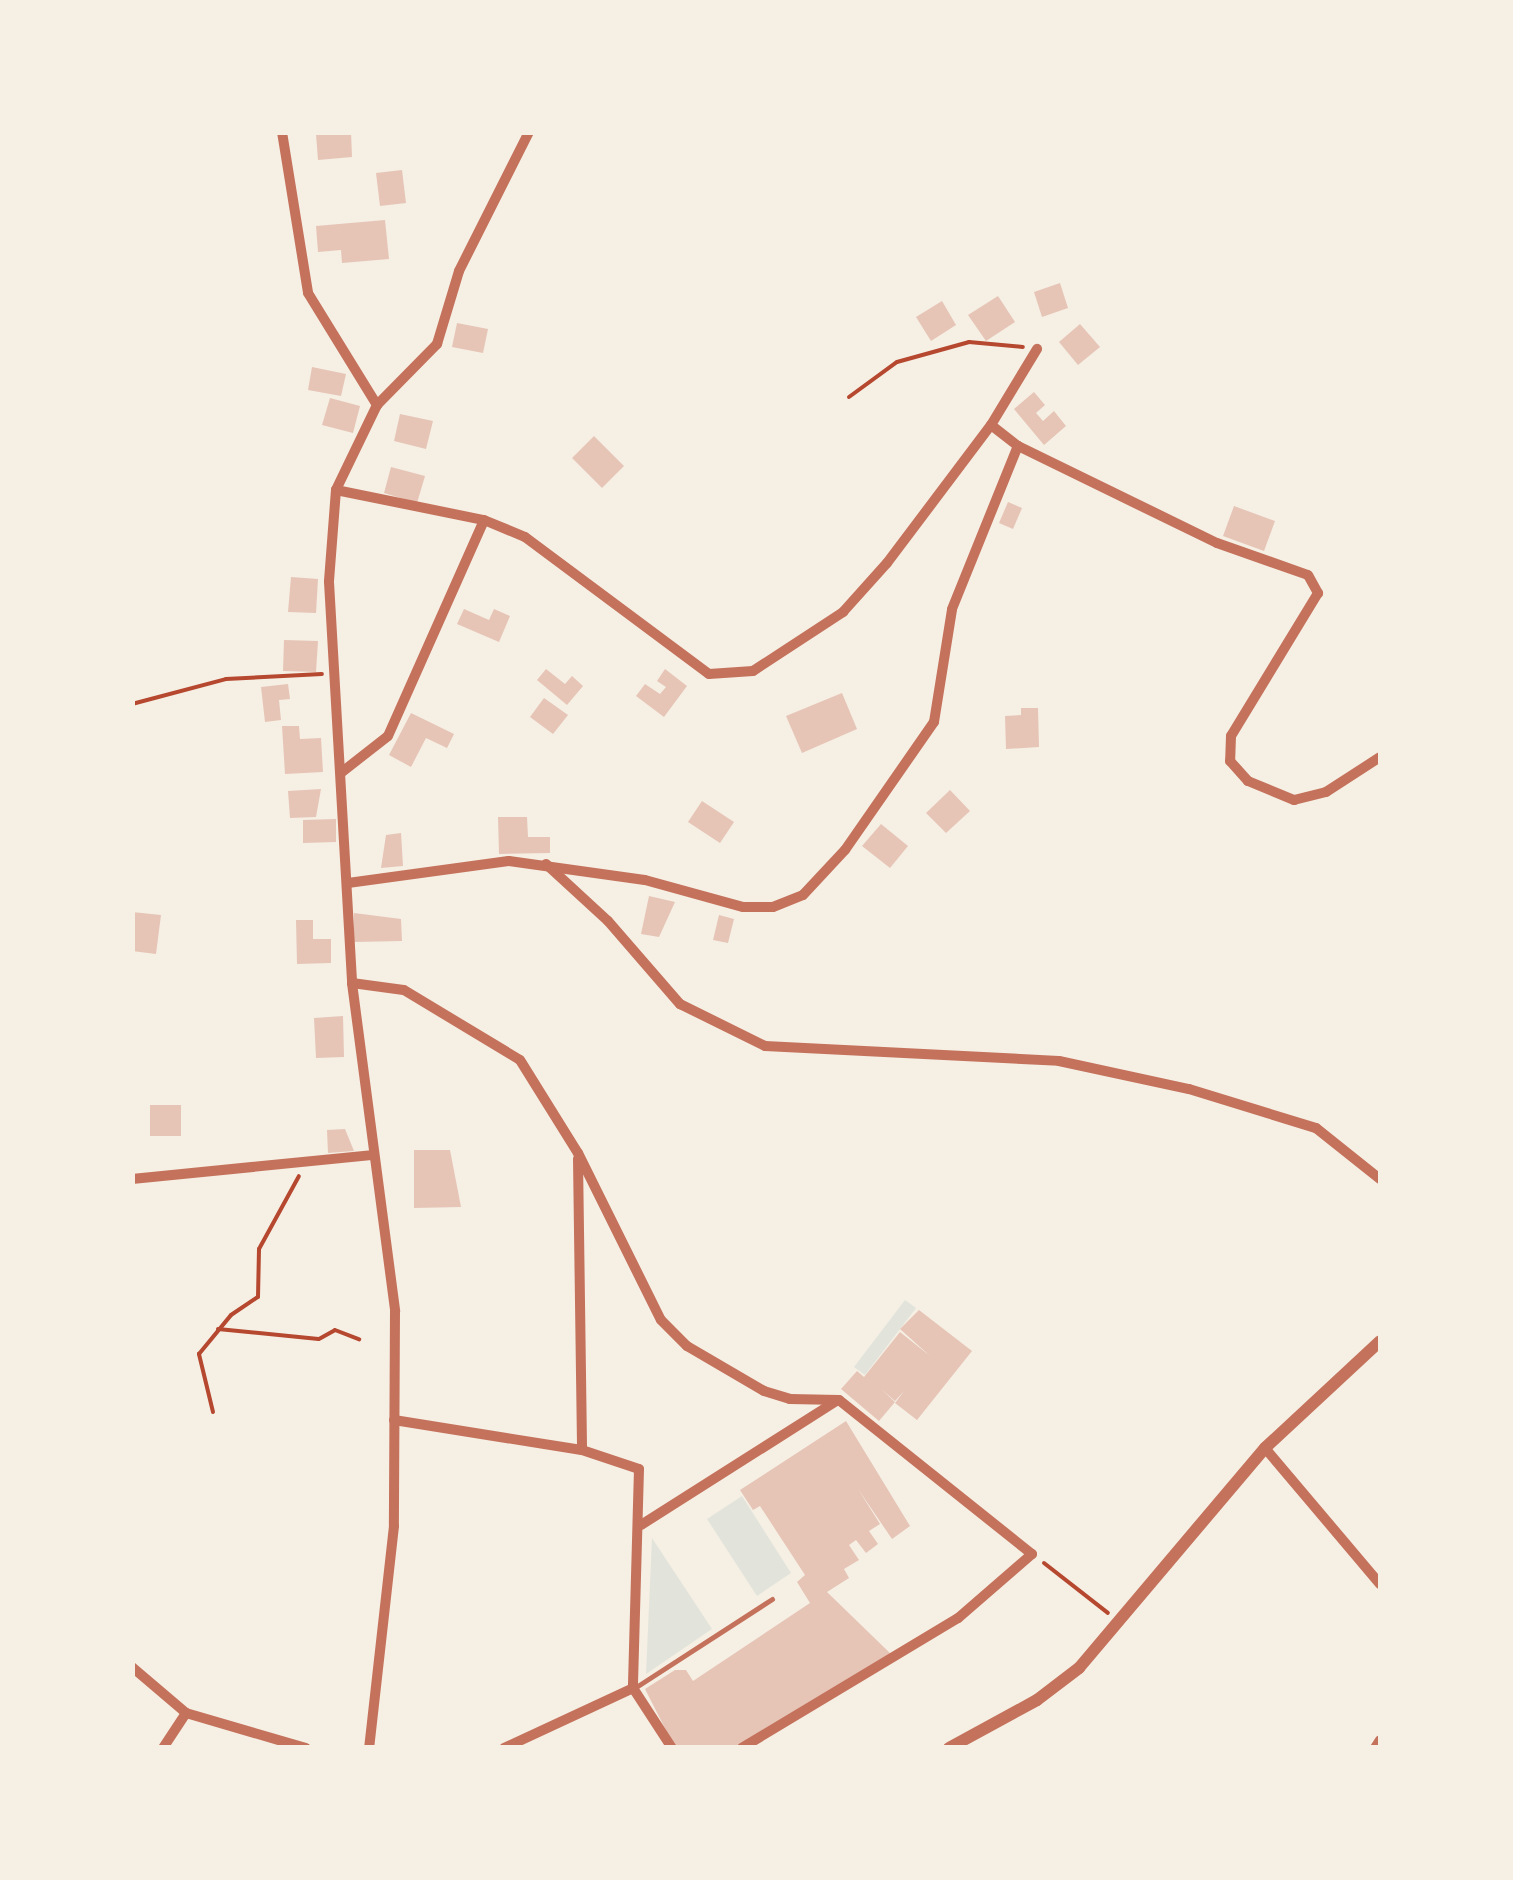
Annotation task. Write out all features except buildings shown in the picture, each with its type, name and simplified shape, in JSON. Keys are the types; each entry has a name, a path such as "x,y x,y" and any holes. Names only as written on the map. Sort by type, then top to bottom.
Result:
{"street":[{"path":"282,132 308,293 377,405"},
{"path":"370,1748 394,1526 395,1311 352,983 342,772 332,672 336,490 377,405 437,344 459,272 529,132"},
{"path":"336,490 484,520 564,560 708,674 767,664 843,612 991,425 1037,349"},
{"path":"991,425 1018,446 1217,543 1308,576 1318,593 1231,736 1230,761 1248,781 1294,800 1326,792 1380,757"},
{"path":"348,883 476,864 545,863 744,907 788,902 819,882 934,722 952,609 1018,446"},
{"path":"342,772 371,753 394,725 484,520"},
{"path":"545,863 608,921 680,1004 765,1046 1058,1061 1133,1076 1285,1114 1316,1128 1380,1179"},
{"path":"352,983 404,990 520,1060 578,1153 647,1294 687,1346 764,1390 790,1399 839,1400 1032,1554 958,1618 742,1748"},
{"path":"578,1153 582,1450"},
{"path":"132,1179 310,1159 374,1156"},
{"path":"948,1748 1037,1700 1122,1624 1265,1448 1380,1341"},
{"path":"641,1525 839,1400"},
{"path":"394,1420 582,1450 639,1468 641,1525 633,1688 672,1748"},
{"path":"1265,1448 1380,1584"},
{"path":"132,1667 186,1713 306,1748"},
{"path":"504,1748 633,1688"},
{"path":"163,1748 186,1713"},
{"path":"1375,1748 1380,1740"}],"lane":[{"path":"633,1688 772,1600"}],"path":[{"path":"850,397 898,362 969,342 1037,349"},
{"path":"132,704 226,679 332,672"},
{"path":"213,1412 198,1364 218,1329 258,1297 259,1249 310,1159"},
{"path":"218,1329 319,1339 335,1330 359,1339"},
{"path":"1032,1554 1122,1624"}],"shaded area":[{"path":"905,1300 916,1308 865,1375 854,1367"},
{"path":"742,1496 791,1573 757,1596 707,1519"},
{"path":"652,1538 712,1629 646,1674"}]}
